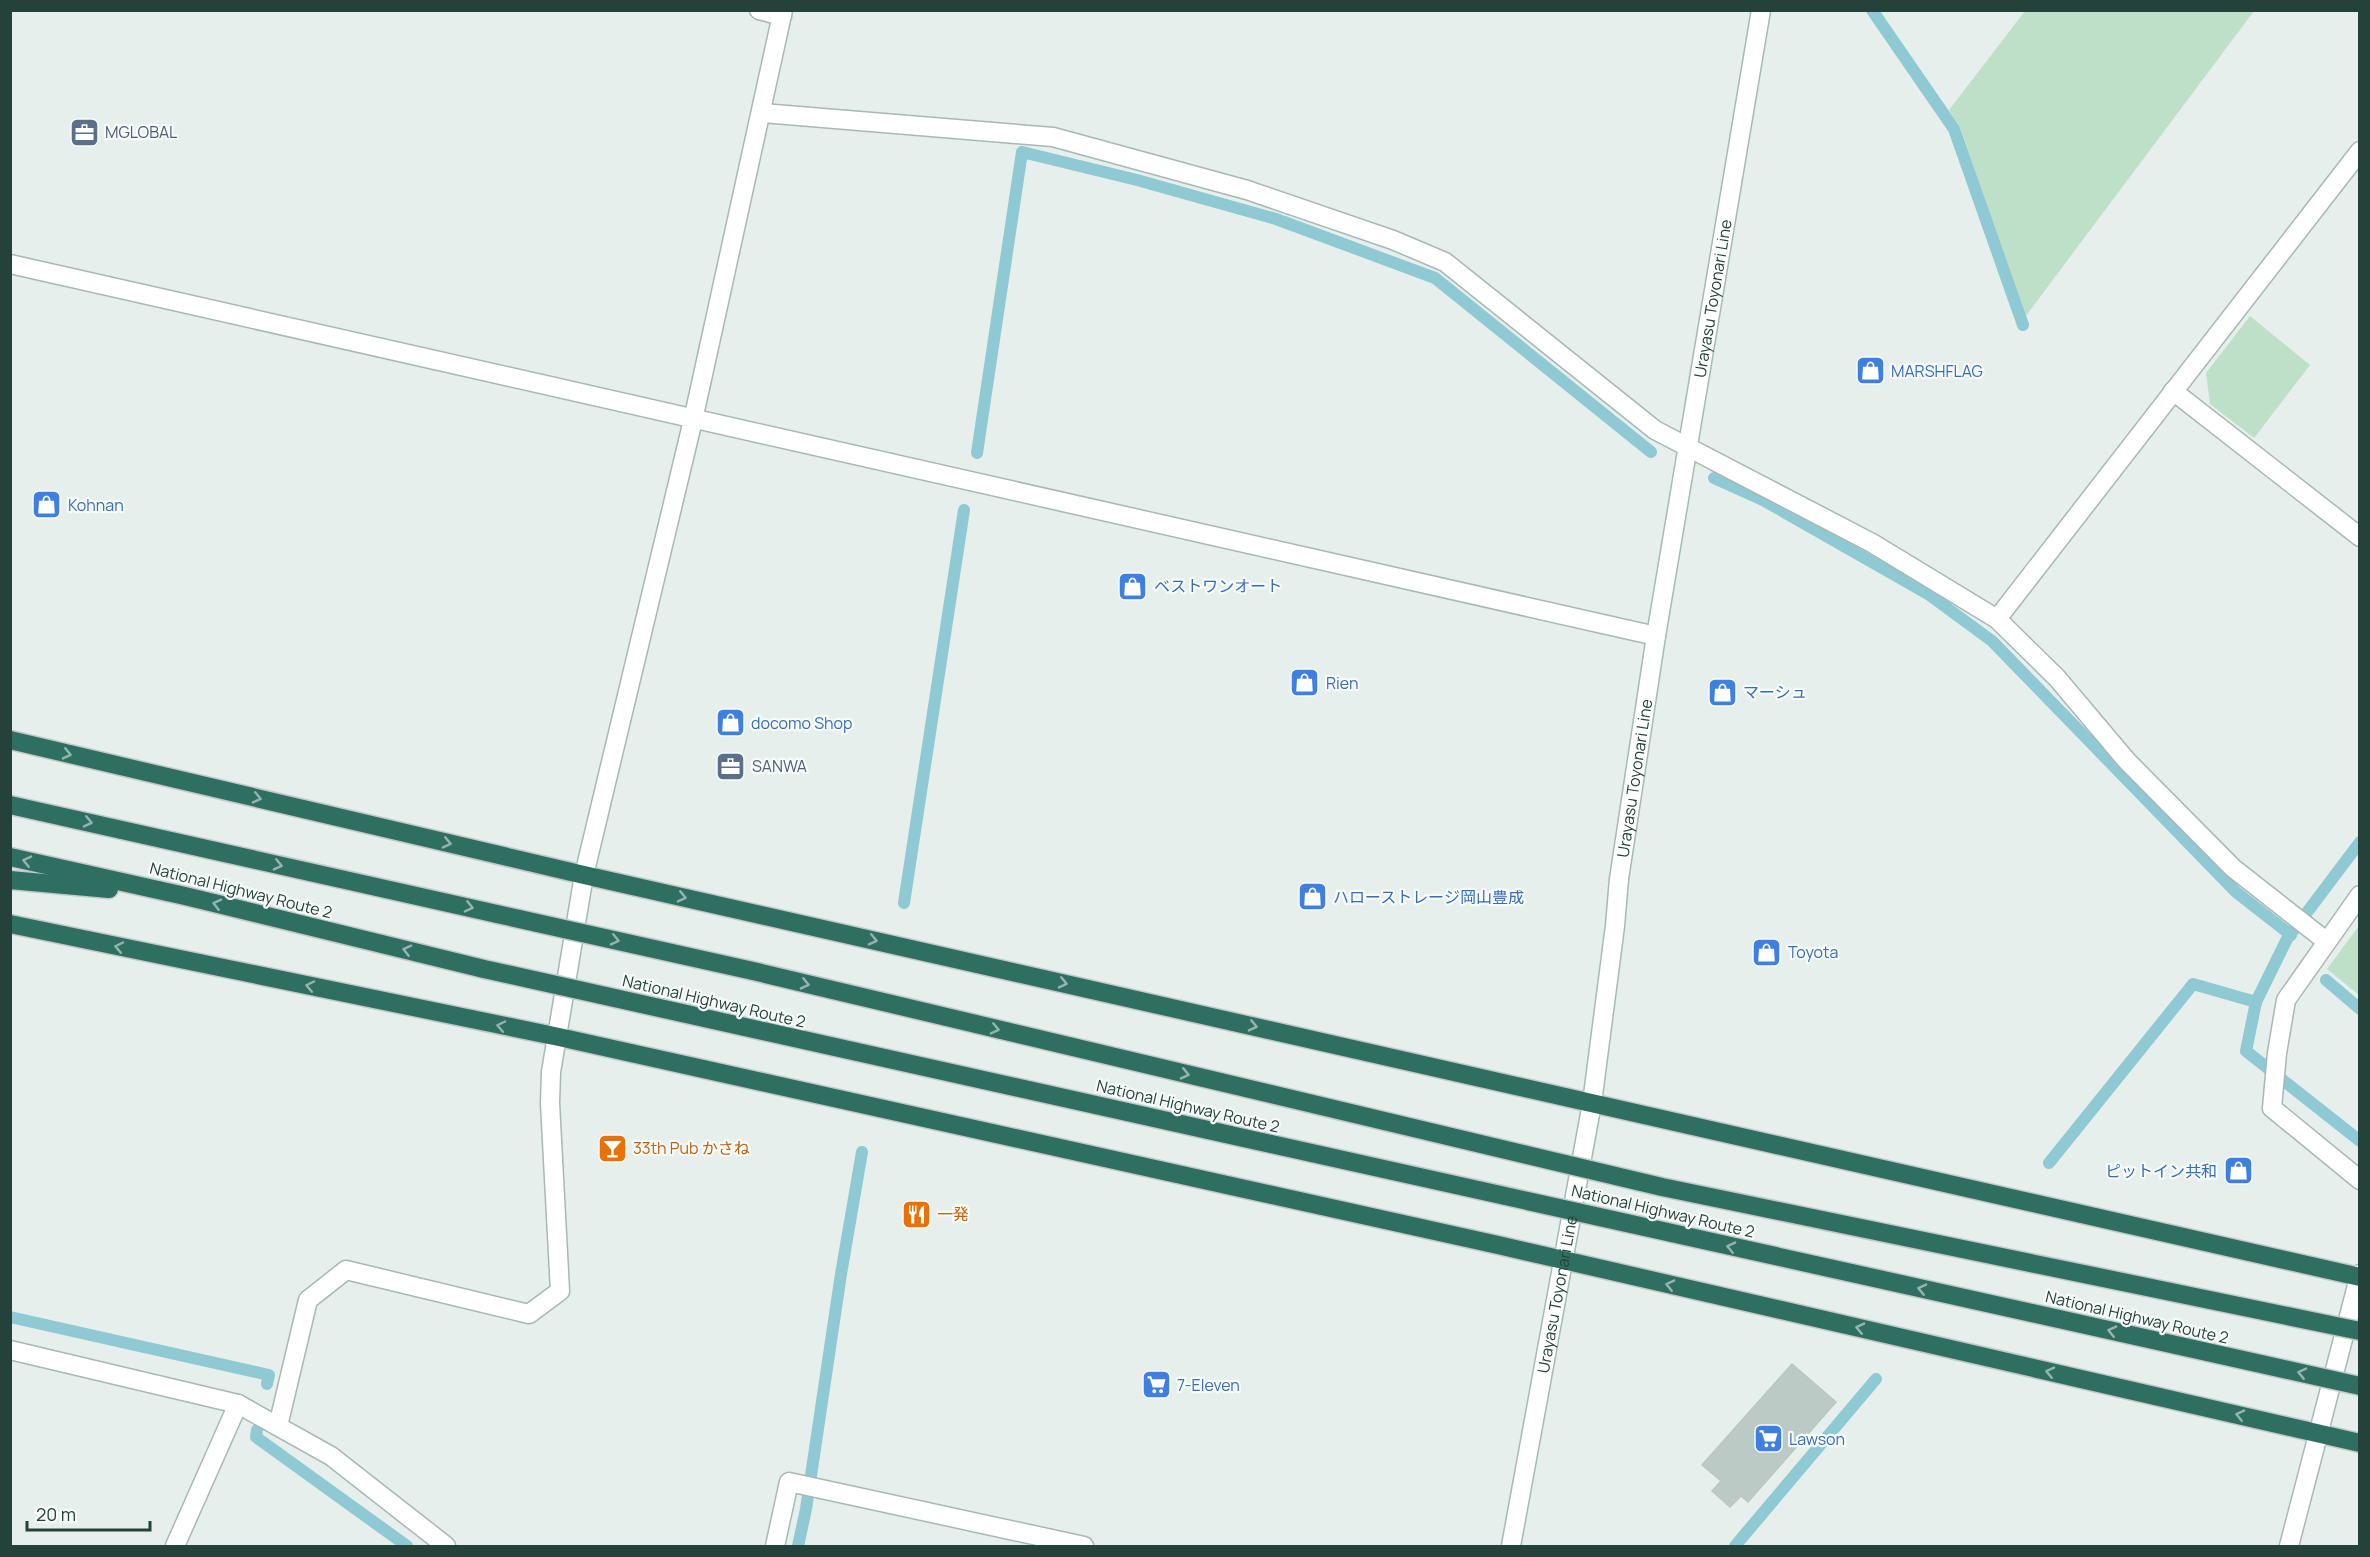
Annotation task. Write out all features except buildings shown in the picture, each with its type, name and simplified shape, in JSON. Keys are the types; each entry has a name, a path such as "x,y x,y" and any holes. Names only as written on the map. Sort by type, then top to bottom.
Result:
{"highway":[{"path":"10,740 584,875 2359,1276"},
{"name":"National Highway Route 2","path":"10,805 765,974 1662,1186 2360,1331"},
{"name":"National Highway Route 2","path":"10,857 186,896 484,969 2360,1386"},
{"path":"10,880 186,896"},
{"path":"10,924 559,1037 1564,1260 2360,1443"}],"street":[{"path":"278,1426 308,1300 346,1270 529,1314 560,1291 550,1103 551,1072 559,1037 584,875 693,420 783,13 759,10"},
{"name":"Urayasu Toyonari Line","path":"1511,1546 1592,1103 1619,879 1656,636 1761,10"},
{"path":"762,113 1053,137 1247,190 1393,240 1445,262 1655,429 1872,543 1997,620 2056,678 2127,761 2233,868 2320,937"},
{"path":"1997,620 2360,151"},
{"path":"10,264 1656,636"},
{"path":"2173,391 2360,537"},
{"path":"2360,895 2320,937 2286,1000 2272,1093 2272,1108 2360,1180"},
{"path":"2289,1546 2359,1276"},
{"path":"10,1350 238,1404 331,1456 446,1546"},
{"path":"175,1546 238,1404"},
{"path":"775,1546 789,1482 1084,1546"}],"green space":[{"path":"2025,11 2254,11 2025,317 1960,127 1949,110"},
{"path":"2250,316 2310,365 2254,438 2210,404 2206,373"},
{"path":"2359,926 2359,995 2327,969"}],"waterway":[{"path":"1872,10 1954,129 2023,325"},
{"path":"977,453 1022,152 1137,180 1276,219 1435,278 1651,452"},
{"path":"1714,478 1763,500 1928,594 1992,641 2236,892 2291,935"},
{"path":"904,903 964,510"},
{"path":"2360,842 2287,939 2256,1002 2246,1051 2360,1141"},
{"path":"2326,980 2360,1009"},
{"path":"2049,1163 2193,984 2256,1002"},
{"path":"798,1546 806,1509 841,1274 862,1152"},
{"path":"10,1317 269,1375 267,1384"},
{"path":"1735,1546 1876,1379"},
{"path":"257,1430 256,1437 407,1546"}],"place":[{"name":"MGLOBAL","path":"84,132"},
{"name":"MARSHFLAG","path":"1870,371"},
{"name":"Kohnan","path":"47,505"},
{"name":"ベストワンオート","path":"1133,586"},
{"name":"Rien","path":"1305,683"},
{"name":"マーシュ","path":"1722,692"},
{"name":"docomo Shop","path":"730,723"},
{"name":"SANWA","path":"731,766"},
{"name":"ハローストレージ岡山豊成","path":"1312,897"},
{"name":"Toyota","path":"1767,952"},
{"name":"33th Pub かさね","path":"612,1148"},
{"name":"ピットイン共和","path":"2238,1171"},
{"name":"一発","path":"916,1214"},
{"name":"7-Eleven","path":"1156,1385"},
{"name":"Lawson","path":"1768,1439"}]}
